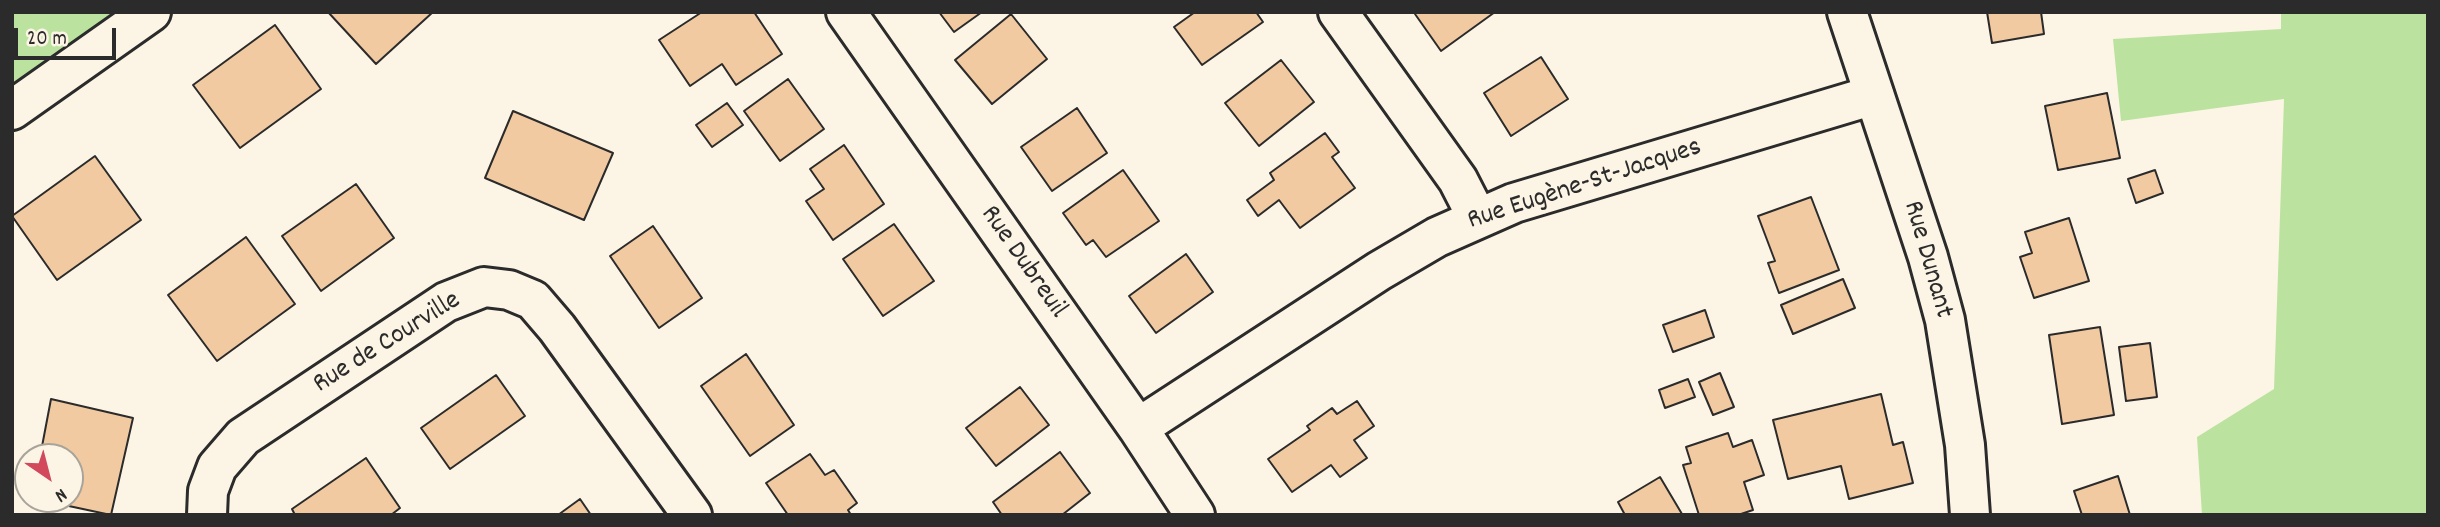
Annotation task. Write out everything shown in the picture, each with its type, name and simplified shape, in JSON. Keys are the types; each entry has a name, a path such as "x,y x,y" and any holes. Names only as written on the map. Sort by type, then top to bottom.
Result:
{"street":[{"path":"12,110 151,12"},
{"name":"Rue Dubreuil","path":"846,12 1138,428 1195,515"},
{"path":"1339,12 1458,180 1478,219"},
{"name":"Rue Dunant","path":"1847,12 1928,257 1945,320 1965,445 1970,515"},
{"name":"Rue Eugène-St-Jacques","path":"1138,428 1437,237 1514,203 1874,95"},
{"name":"Rue de Courville","path":"207,515 208,491 218,467 243,438 446,302 484,288 509,290 533,300 565,339 692,515"}],"green space":[{"path":"12,12 119,12 12,85"},
{"path":"2281,12 2428,12 2428,515 2202,515 2197,437 2274,389 2284,99 2121,121 2113,39 2281,29"}],"building":[{"path":"328,12 433,12 376,64"},
{"path":"702,12 754,12 782,54 736,85 722,64 690,86 659,40"},
{"path":"939,12 982,12 954,32"},
{"path":"1195,12 1256,12 1263,22 1202,65 1174,27"},
{"path":"1495,12 1441,51 1415,14"},
{"path":"1987,12 2041,12 2044,34 1992,43"},
{"path":"1011,14 1047,59 992,104 955,60"},
{"path":"275,25 321,89 240,148 193,85"},
{"path":"1541,57 1568,99 1511,136 1484,93"},
{"path":"1281,60 1314,102 1259,146 1225,103"},
{"path":"788,79 824,129 780,161 744,111"},
{"path":"2107,93 2120,158 2058,170 2045,106"},
{"path":"727,103 743,125 712,147 696,125"},
{"path":"1077,108 1107,153 1052,191 1021,147"},
{"path":"513,111 613,153 584,220 485,178"},
{"path":"1325,133 1339,152 1332,157 1355,188 1300,228 1279,200 1258,216 1247,200 1274,180 1270,173"},
{"path":"844,145 884,204 833,240 806,201 824,189 810,169"},
{"path":"95,156 141,220 57,280 12,216"},
{"path":"1123,170 1159,221 1106,257 1093,240 1086,245 1063,213"},
{"path":"2155,170 2163,193 2136,203 2128,179"},
{"path":"356,184 394,238 321,291 282,236"},
{"path":"1811,197 1839,270 1779,293 1768,263 1775,261 1758,216"},
{"path":"2069,218 2089,281 2034,298 2020,257 2032,253 2025,232"},
{"path":"894,224 934,281 883,316 843,259"},
{"path":"653,226 702,298 659,328 610,256"},
{"path":"246,237 295,304 217,361 168,295"},
{"path":"1186,254 1213,292 1156,333 1129,296"},
{"path":"1843,279 1855,308 1793,334 1781,305"},
{"path":"1705,310 1714,337 1673,352 1663,325"},
{"path":"2100,327 2114,415 2062,424 2049,335"},
{"path":"2150,343 2157,397 2126,401 2119,347"},
{"path":"746,354 794,425 750,456 701,386"},
{"path":"1720,373 1734,407 1713,415 1699,382"},
{"path":"496,375 525,416 450,469 421,428"},
{"path":"1688,379 1695,397 1665,408 1659,390"},
{"path":"1020,387 1049,425 996,466 966,428"},
{"path":"1881,394 1893,445 1903,442 1913,483 1849,499 1841,466 1788,479 1773,420"},
{"path":"51,399 133,418 111,515 84,509 84,443 43,443"},
{"path":"1357,401 1374,426 1354,440 1367,458 1340,477 1331,465 1292,492 1268,459 1310,430 1307,426 1332,408 1337,414"},
{"path":"1728,433 1733,447 1752,440 1764,475 1744,482 1753,510 1738,515 1699,515 1683,465 1691,463 1686,447"},
{"path":"1060,452 1090,493 1062,515 1002,515 993,502"},
{"path":"810,454 825,475 834,470 857,503 848,510 851,515 788,515 766,483"},
{"path":"366,458 400,508 391,515 295,515 292,509"},
{"path":"2118,476 2130,515 2082,515 2074,491"},
{"path":"1660,477 1682,514 1625,515 1618,502"},
{"path":"580,499 591,515 558,515"}]}
